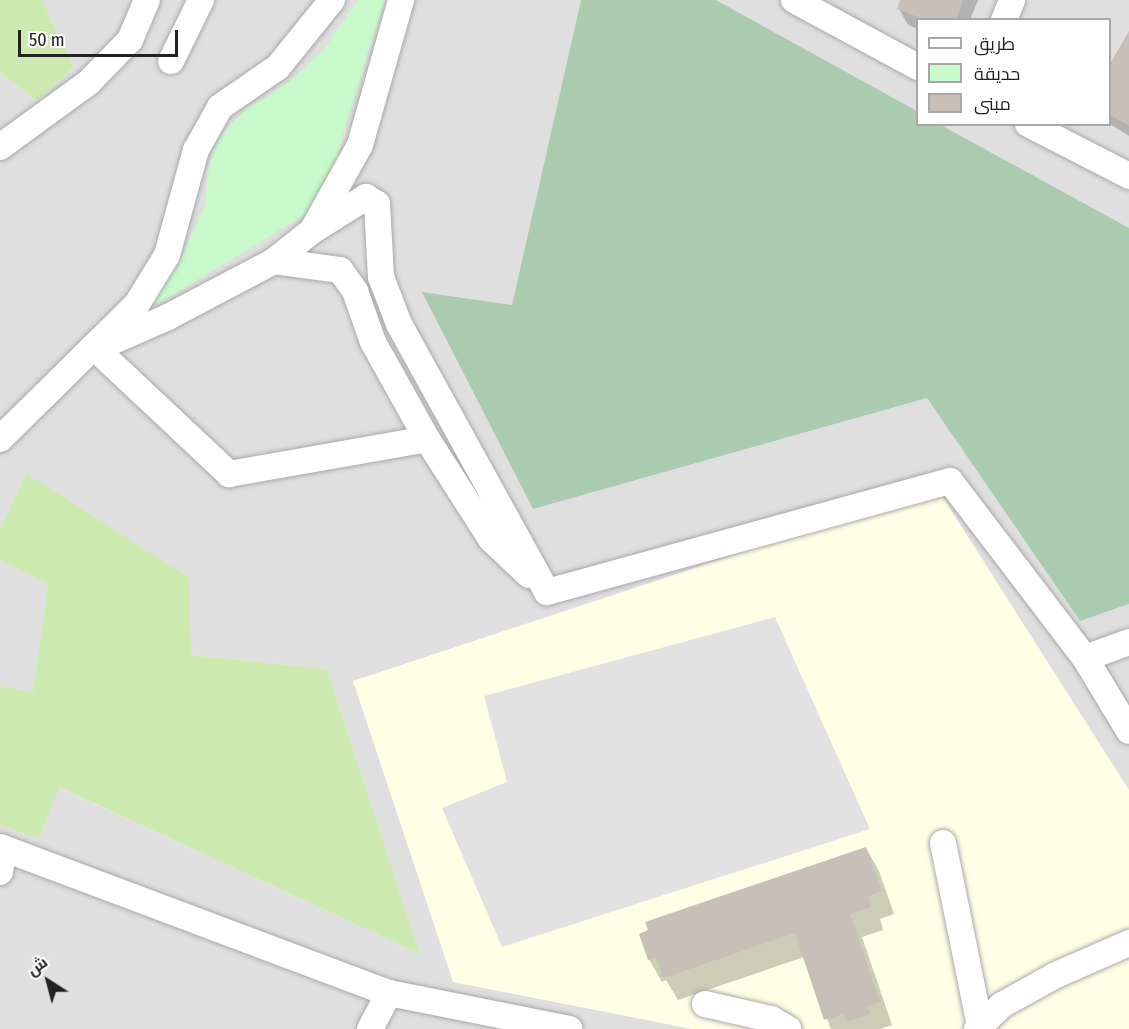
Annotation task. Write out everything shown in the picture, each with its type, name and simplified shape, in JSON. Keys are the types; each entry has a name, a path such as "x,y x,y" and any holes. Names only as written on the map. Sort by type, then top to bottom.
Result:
{"street":[{"path":"0,147 89,82 130,40 147,0"},
{"path":"171,61 201,0"},
{"path":"1,435 96,349 137,304 167,255 196,150 220,107 278,67 332,0"},
{"path":"312,231 360,145 401,0"},
{"path":"1005,18 1012,0"},
{"path":"810,4 916,66"},
{"path":"1032,126 1129,176"},
{"path":"96,349 168,317 274,261 312,231 366,197 377,204 381,277 399,324 547,592"},
{"path":"274,261 340,270 355,291 373,342 427,439 491,539 547,592"},
{"path":"96,349 229,474 427,439"},
{"path":"547,592 950,481 1085,658 1129,731"},
{"path":"1085,658 1129,642"},
{"path":"943,843 978,1028"},
{"path":"1,856 388,993 569,1029"},
{"path":"978,1028 1002,1005 1056,975 1129,943"},
{"path":"370,1029 388,993"},
{"path":"705,1004 771,1019 788,1029"}],"shaded area":[{"path":"42,0 581,0 512,306 423,292 533,509 927,398 1080,621 1129,604 1129,1029 0,1029 0,825 39,839 58,787 420,954 327,669 191,655 26,473 0,530 0,72 37,101 74,66"},
{"path":"581,0 716,0 916,110 916,126 943,126 1129,228 1129,604 1080,621 927,398 533,509 422,292 512,305"},
{"path":"716,0 1129,0 1129,228 943,126 1111,126 1111,18 916,18 916,110"},
{"path":"937,488 1129,790 1129,1029 692,1029 453,982 353,681"},
{"path":"0,560 48,584 33,693 0,686"},
{"path":"775,617 870,829 502,947 442,808 507,782 484,696"}],"green space":[{"path":"0,0 42,0 74,66 37,101 0,72"},
{"path":"358,0 385,0 345,126 335,170 306,214 141,314 178,265 205,206 208,169 220,136 245,110 290,81 325,48"},
{"path":"26,473 189,578 191,655 327,669 420,954 59,787 39,839 0,825 0,686 33,692 48,584 0,560 0,530"}],"building":[{"path":"900,0 963,0 957,18 920,18 897,9"},
{"path":"1129,31 1129,126 1111,116 1111,62"},
{"path":"866,847 882,891 868,896 871,907 850,914 880,1002 867,1006 870,1014 847,1022 844,1014 824,1020 795,933 663,978 656,957 648,960 639,934 648,930 645,922"}]}
